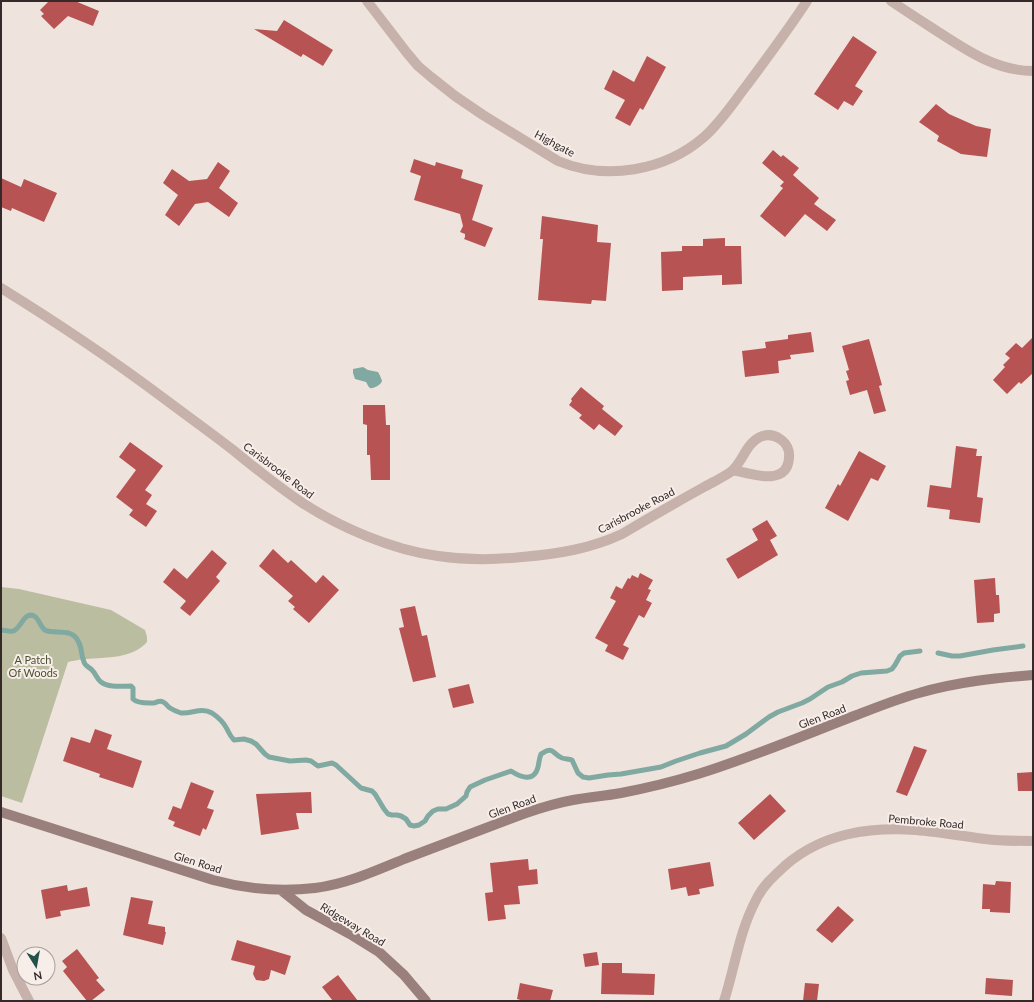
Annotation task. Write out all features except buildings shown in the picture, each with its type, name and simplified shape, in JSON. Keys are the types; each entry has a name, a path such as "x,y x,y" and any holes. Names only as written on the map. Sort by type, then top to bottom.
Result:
{"street":[{"name":"Highgate","path":"367,1 418,66 474,109 566,165 582,169 617,172 643,167 667,159 690,147 709,133 763,64 807,1"},
{"path":"891,1 959,46 976,55 1007,68 1033,71"},
{"name":"Carisbrooke Road","path":"1,288 74,334 129,372 300,502 349,528 382,542 416,552 445,557 486,560 536,556 572,551 591,546 622,534 733,470 752,443 759,437 768,435 777,437 784,442 788,450 789,458 787,466 782,472 774,476 766,477 733,470"},
{"name":"Glen Road","path":"1,812 212,880 249,888 281,890 315,888 348,881 553,804 656,786 699,774 888,703 919,693 965,683 1033,675"},
{"name":"Pembroke Road","path":"724,1001 742,933 756,898 772,877 795,858 812,847 842,836 885,829 917,830 986,839 1033,841"},
{"name":"Ridgeway Road","path":"281,890 306,910 379,952 404,975 426,1001"},
{"path":"1,938 13,970 29,1001"}],"green space":[{"name":"A Patch Of Woods","path":"1,587 19,589 111,610 145,630 147,637 147,642 134,652 119,656 82,659 68,662 22,803 1,796"}],"water":[{"path":"363,367 368,370 378,372 382,381 380,384 370,388 366,382 355,379 353,369"}],"waterway":[{"path":"1,630 16,630 25,618 31,615 34,616 45,630 67,633 75,637 80,646 82,657 86,665 104,684 131,686 133,688 133,699 138,702 154,703 162,701 171,709 181,713 208,711 223,722 234,740 244,739 251,741 269,757 290,761 306,760 311,761 318,766 332,763 361,788 372,791 388,814 401,816 406,819 410,825 414,826 425,821 433,811 438,809 446,809 457,804 466,796 470,787 485,780 511,771 522,777 530,777 536,772 541,754 545,751 551,750 562,758 572,760 578,773 583,777 589,778 661,767 700,753 726,746 746,734 769,717 810,699 828,687 861,673 887,671 892,669 900,656 904,653 920,651"},
{"path":"938,653 960,656 1023,646"}]}
